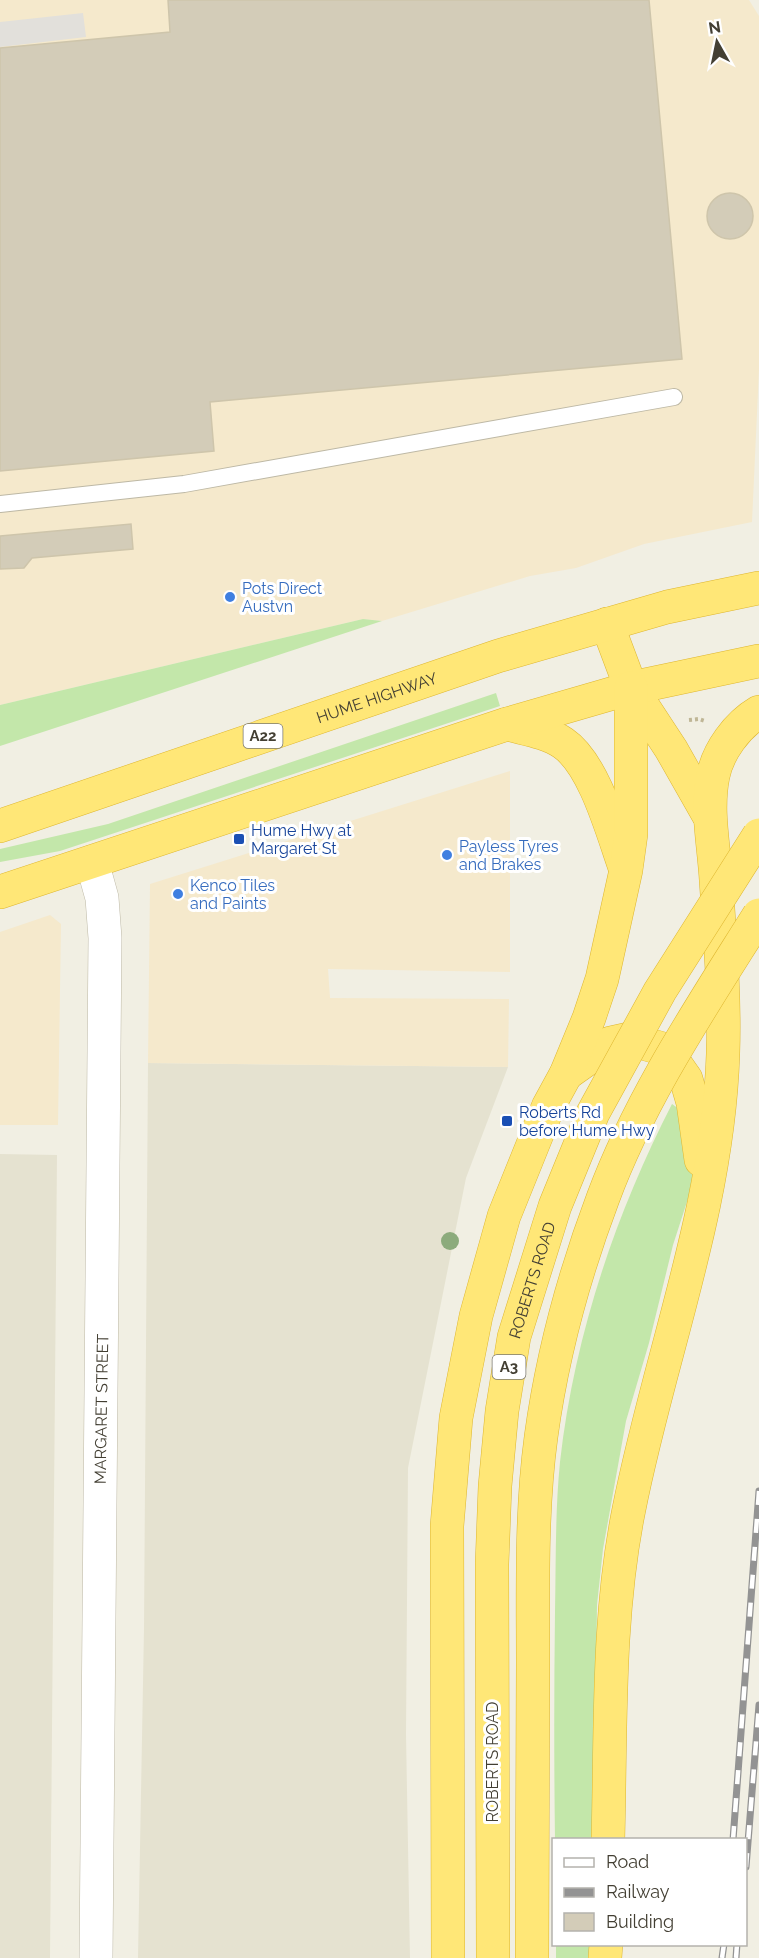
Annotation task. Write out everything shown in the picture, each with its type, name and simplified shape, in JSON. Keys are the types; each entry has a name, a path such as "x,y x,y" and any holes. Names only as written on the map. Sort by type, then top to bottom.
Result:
{"highway":[{"name":"HUME HIGHWAY","path":"0,826 498,656 667,607 759,588"},
{"path":"607,624 631,688 671,749 708,814"},
{"path":"0,892 507,724 631,688 759,661"},
{"path":"448,1958 447,1526 456,1418 476,1316 504,1216 548,1107 566,1074 602,979 626,870 631,834 631,688"},
{"path":"608,1838 618,1573 638,1465 692,1260 717,1134 724,1026 716,880 708,814 713,774 722,752 748,718 759,712"},
{"path":"507,724 549,736 563,743 579,756 592,782 626,870"},
{"name":"ROBERTS ROAD","path":"493,1958 492,1542 502,1411 514,1337 555,1206 594,1113 660,992 759,835"},
{"path":"532,1958 533,1522 541,1437 555,1358 581,1259 604,1196 629,1138 685,1035 759,915"},
{"path":"566,1074 610,1043 628,1039 660,1048 672,1059 686,1079 699,1137 706,1198"}],"street":[{"name":"MARGARET STREET","path":"92,862 102,898 105,938 96,1958"}],"lane":[{"path":"0,504 184,484 674,397"}],"shaded area":[{"path":"0,0 749,0 759,16 759,369 752,522 644,544 576,568 530,576 382,621 363,619 0,705"},
{"path":"83,13 86,37 0,47 0,22"},
{"path":"510,771 510,972 328,969 330,998 509,999 508,1067 148,1063 150,884"},
{"path":"50,915 61,924 58,1125 0,1125 0,932"},
{"path":"148,1063 508,1067 466,1178 408,1468 406,1734 410,1958 138,1958 144,1628"},
{"path":"0,1154 57,1155 50,1958 0,1958"}],"green space":[{"path":"363,619 382,621 0,746 0,705"},
{"path":"496,693 500,706 60,851 0,862 0,849 108,824"},
{"path":"672,1104 679,1109 694,1180 673,1245 649,1343 626,1421 603,1549 597,1605 594,1838 555,1838 556,1519 566,1415 575,1369 600,1278 632,1189"},
{"path":"556,1946 593,1946 593,1958 556,1958"}],"building":[{"path":"168,0 649,0 682,359 210,402 214,451 0,471 0,48 170,32"},
{"path":"735,193 747,199 752,207 752,225 747,233 739,238 725,239 717,236 710,229 707,211 710,203 717,196"},
{"path":"131,524 133,549 32,558 24,568 0,569 0,536"}],"railway":[{"path":"733,1838 759,1491"},
{"path":"747,1855 759,1705"},
{"path":"722,1958 724,1946"},
{"path":"736,1958 737,1946"}],"place":[{"name":"Pots Direct Austvn","path":"230,597"},
{"name":"Hume Hwy at Margaret St","path":"239,839"},
{"name":"Payless Tyres and Brakes","path":"447,855"},
{"name":"Kenco Tiles and Paints","path":"178,894"},
{"name":"Roberts Rd before Hume Hwy","path":"507,1121"}]}
